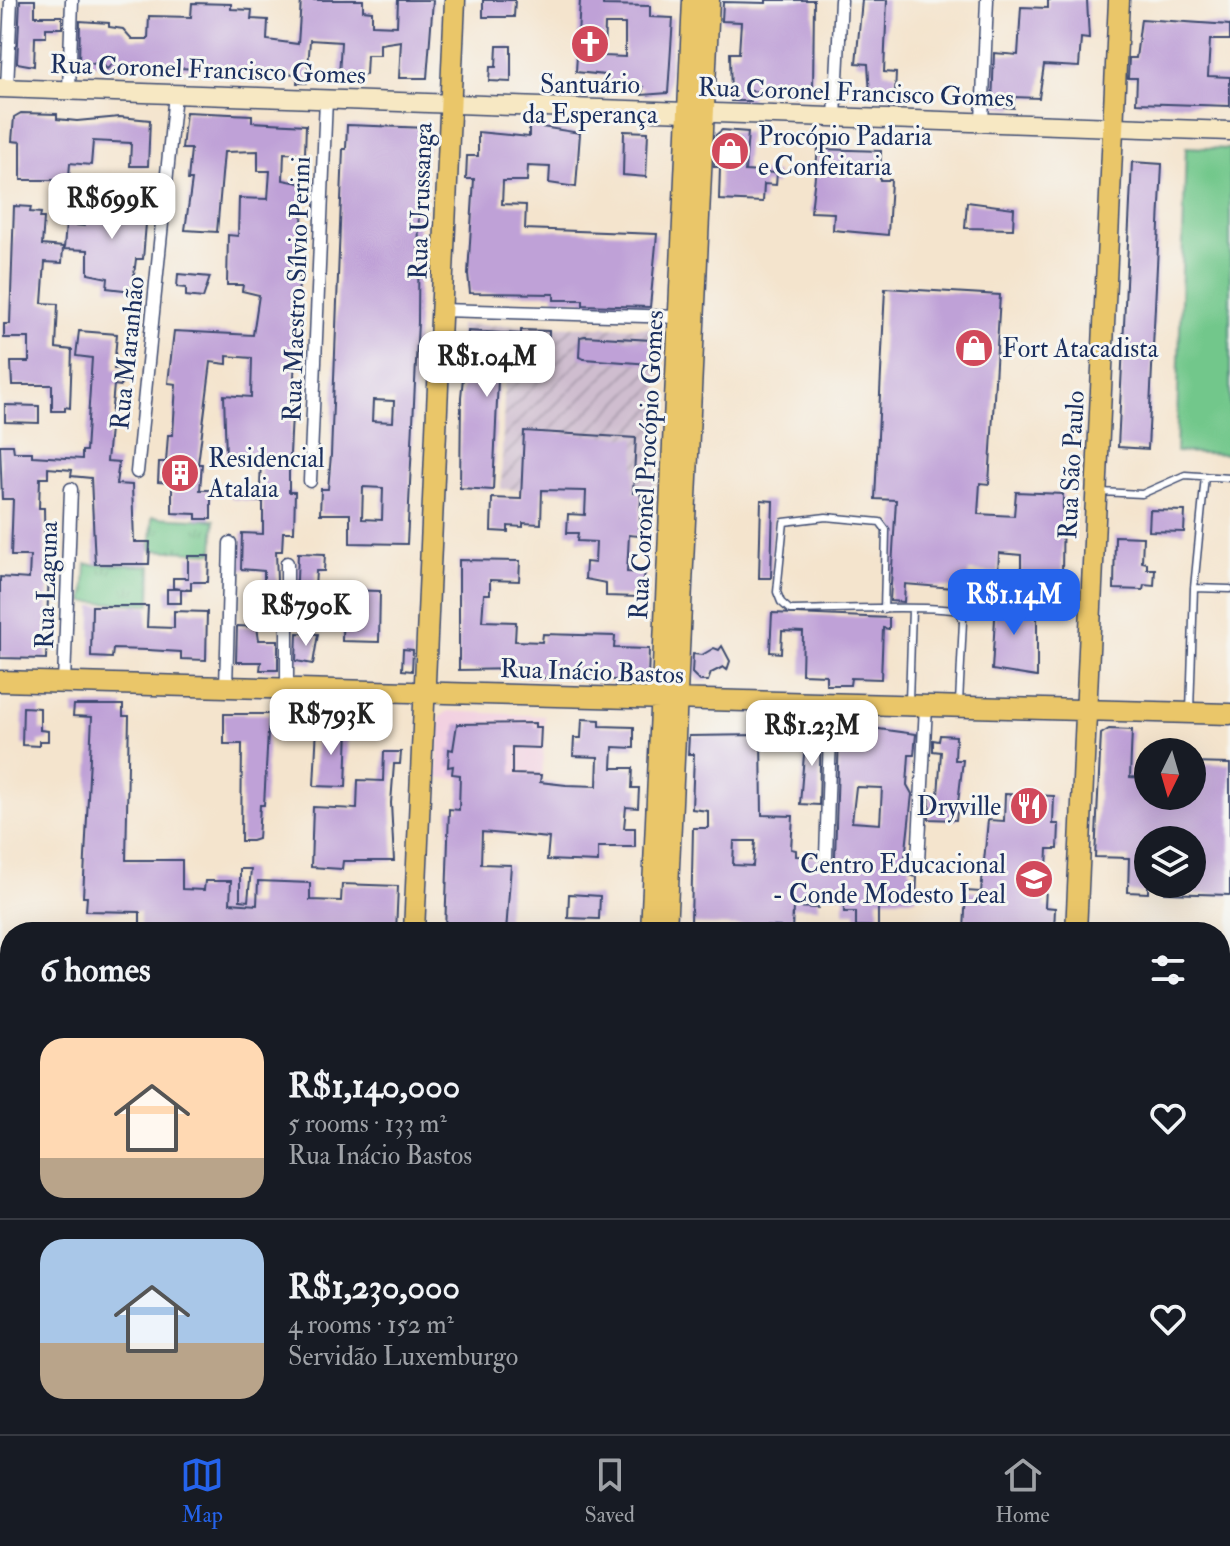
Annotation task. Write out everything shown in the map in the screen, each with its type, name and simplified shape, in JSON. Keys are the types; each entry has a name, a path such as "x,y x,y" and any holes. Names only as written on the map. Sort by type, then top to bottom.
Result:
{"main road":[{"name":"Rua Urussanga","path":"414,922 455,0"},
{"name":"Rua Coronel Procópio Gomes","path":"652,922 669,699 696,112 693,0"},
{"name":"Rua Coronel Procópio Gomes","path":"666,922 679,317 709,0"},
{"name":"Rua São Paulo","path":"1076,922 1119,0"},
{"name":"Rua Coronel Francisco Gomes","path":"4,88 1230,131"},
{"name":"Rua Inácio Bastos","path":"0,681 1230,714"}],"street":[{"path":"4,88 11,0"},
{"path":"69,90 72,0"},
{"path":"835,117 841,0"},
{"path":"982,122 987,0"},
{"name":"Rua Maranhão","path":"137,472 175,94"},
{"name":"Rua Maestro Sílvio Perini","path":"310,481 326,99"},
{"path":"441,310 679,317"},
{"name":"Rua Laguna","path":"64,683 71,489"},
{"path":"226,687 230,543"},
{"path":"287,563 287,689"},
{"path":"826,857 831,704"},
{"path":"918,706 918,862"}],"lane":[{"path":"1096,492 1131,496 1185,475 1230,478"},
{"path":"1189,713 1194,588 1205,476"},
{"path":"884,610 886,530 880,522 826,517 784,522 777,592 784,607 790,610 884,610 942,607 960,612 963,621 959,707"},
{"path":"1194,588 1230,589"},
{"path":"912,609 918,706"}],"shaded area":[{"path":"460,325 660,328 655,495 501,489 505,363 460,357"},
{"path":"448,711 545,716 542,783 437,778 440,717"}],"green space":[{"path":"1186,147 1230,149 1230,454 1176,452"},
{"path":"152,517 215,520 213,553 151,550"},
{"path":"86,564 151,566 150,604 84,602"}],"building":[{"path":"20,0 35,0 35,16 62,16 62,28 46,28 46,37 35,37 34,66 17,63"},
{"path":"301,0 363,0 363,10 372,11 372,25 397,26 398,0 433,0 427,78 399,78 401,41 380,44 380,55 367,55 366,75 355,77 339,76 341,42 310,40 307,83 297,83 298,74 158,67 122,69 115,62 107,69 102,64 79,63 80,21 109,23 109,27 123,29 132,39 148,39 149,16 191,17 192,3 231,4 231,9 252,10 251,19 268,20 267,40 298,44"},
{"path":"483,0 515,0 514,17 483,17"},
{"path":"580,0 603,0 603,5 650,6 650,17 673,18 668,93 642,95 643,87 605,85 605,75 576,72","holes":["605,24 625,24 625,57 604,56"]},
{"path":"766,0 814,0 813,89 806,88 805,94 751,91 751,101 731,101 730,53 739,53 741,22 722,21 723,2 766,3"},
{"path":"862,0 887,0 884,72 896,73 895,95 870,94 868,64 856,63"},
{"path":"1048,0 1087,0 1089,39 1081,38 1079,67 1044,65 1039,98 1014,97 1014,108 992,106 994,53 1018,55 1021,7 1048,8"},
{"path":"1141,19 1230,25 1230,40 1210,40 1208,76 1230,77 1230,106 1136,103 1137,78 1128,78 1129,58 1136,58"},
{"path":"497,46 511,46 511,82 489,81 490,67 496,67"},
{"path":"186,112 252,115 252,122 306,125 305,154 284,153 283,180 304,184 289,473 289,492 295,492 294,532 283,532 282,551 276,551 278,612 264,612 264,571 241,569 242,533 263,534 263,502 231,499 231,487 260,488 261,458 226,456 224,395 251,397 252,358 227,356 227,364 211,362 198,464 202,464 200,490 211,490 211,519 196,519 196,514 172,513 172,483 158,482 159,462 166,462 168,435 173,435 176,384 168,383 174,331 253,335 259,295 242,291 243,285 227,285 228,235 238,236 239,198 268,199 270,171 258,171 258,151 224,152 217,232 185,230 192,180 188,180 191,149 182,149"},
{"path":"21,113 57,114 57,119 77,121 120,117 150,120 148,166 130,166 131,143 93,141 91,165 70,163 69,177 65,180 21,180 21,142 12,141 14,117"},
{"path":"347,125 429,128 428,151 423,150 422,195 419,195 418,322 407,544 350,543 350,514 320,514 321,489 328,489 331,455 343,149 346,149","holes":["373,400 394,401 393,422 372,421","363,487 383,488 382,520 362,519"]},
{"path":"529,125 580,133 576,187 549,183 550,167 528,166 527,181 503,181 502,204 526,205 525,229 657,234 650,307 583,305 583,300 554,300 554,294 470,293 468,274 474,179 466,179 467,156 478,156 478,132 529,137"},
{"path":"722,130 748,132 745,171 777,173 776,185 764,184 763,202 719,200 720,167 714,167 716,135"},
{"path":"624,131 648,132 646,177 623,175"},
{"path":"818,149 881,151 880,180 891,180 888,235 833,230 834,213 811,212"},
{"path":"1132,162 1162,164 1148,449 1118,447"},
{"path":"116,198 148,200 143,259 136,259 132,291 107,288 108,278 88,274 88,250 64,249 66,224 84,226 86,210 94,210 94,205 115,207"},
{"path":"967,202 1014,208 1013,229 965,228"},
{"path":"14,206 31,207 30,212 41,213 40,218 44,218 42,245 63,247 62,263 45,262 42,303 58,304 56,348 72,350 70,408 65,407 65,411 52,411 52,385 12,385 11,362 29,362 29,338 4,338 4,324 10,324"},
{"path":"178,274 210,277 203,298 186,296 186,288 177,287"},
{"path":"885,288 1000,295 989,484 980,483 978,514 1014,516 1016,492 1063,494 1062,576 1021,574 1021,555 999,553 998,573 969,571 965,589 905,584 904,602 890,601 896,500 875,499"},
{"path":"521,330 549,331 548,352 534,351 534,359 499,357 493,490 460,488 461,397 468,331 521,334"},
{"path":"79,331 117,334 114,369 122,369 121,386 114,385 107,461 119,462 116,484 132,485 134,542 150,542 149,564 95,564 91,478 71,476 72,470 48,468 48,478 40,478 39,508 44,508 45,564 49,565 46,659 0,658 0,577 29,579 30,556 11,556 13,499 2,499 0,445 13,445 14,452 32,452 32,456 82,459 82,451 86,451 92,358 76,356"},
{"path":"580,337 651,340 650,364 579,357"},
{"path":"5,405 39,406 39,423 5,422"},
{"path":"524,431 636,438 633,493 640,493 641,498 639,536 629,535 627,572 645,573 640,597 606,596 606,583 585,579 586,562 595,563 596,542 577,541 578,533 567,533 568,514 585,515 586,491 542,490 541,524 523,523 523,527 508,526 508,532 491,531 492,498 521,499"},
{"path":"761,500 773,501 771,578 759,578"},
{"path":"1150,510 1185,511 1184,532 1149,531"},
{"path":"1115,536 1143,537 1142,562 1147,563 1147,569 1155,569 1154,586 1144,585 1143,590 1114,589"},
{"path":"298,553 325,554 324,571 316,571 314,606 296,606"},
{"path":"188,556 209,556 208,582 191,582 191,590 173,588 173,578 188,578"},
{"path":"459,560 520,561 519,581 490,580 490,594 484,594 482,621 516,622 515,641 542,642 543,634 615,636 614,648 649,649 648,681 520,677 521,669 459,670"},
{"path":"997,584 1037,617 1037,677 992,670"},
{"path":"167,589 181,589 181,603 167,603"},
{"path":"343,590 380,591 379,642 342,641"},
{"path":"92,606 148,606 147,627 174,628 174,611 207,612 206,660 181,659 181,652 113,649 112,658 91,657"},
{"path":"772,613 889,618 889,629 883,628 881,679 851,678 850,685 826,685 826,675 802,674 803,632 782,631 781,653 770,652"},
{"path":"237,626 257,627 259,640 278,640 278,670 260,670 261,662 236,662"},
{"path":"297,633 318,634 313,664 296,661"},
{"path":"722,646 730,661 727,670 723,667 711,673 708,681 700,681 692,673 693,654 702,655 714,648 719,650"},
{"path":"403,649 413,650 412,671 402,670"},
{"path":"74,705 123,705 123,716 129,716 126,860 182,860 182,889 204,890 205,881 231,881 230,903 257,905 258,881 310,883 310,900 341,901 342,884 398,886 396,922 140,922 140,912 86,911 87,897 83,897 92,717 73,716"},
{"path":"23,707 40,708 40,730 48,731 48,741 39,741 39,746 22,745"},
{"path":"224,714 269,714 264,805 260,805 258,839 252,841 241,841 242,744 224,744"},
{"path":"582,719 600,720 600,726 634,727 634,748 613,747 612,768 633,768 632,788 639,788 638,808 626,807 624,828 635,828 635,847 598,847 598,862 547,860 549,838 482,832 481,864 511,865 507,922 445,922 449,809 459,810 460,775 452,774 453,766 448,767 449,749 453,750 457,724 535,723 535,727 541,727 540,748 512,747 512,774 541,775 540,782 597,786 598,757 573,756 574,738 581,738"},
{"path":"317,726 348,727 346,787 314,786"},
{"path":"811,726 821,726 819,805 800,804 806,730 811,730"},
{"path":"864,727 916,734 914,755 909,755 907,785 912,794 905,859 909,859 911,876 917,877 916,899 878,899 878,922 856,922 856,912 844,912 844,895 819,895 818,908 793,907 792,922 691,922 693,828 708,828 708,811 692,809 694,754 688,754 689,736 761,735 762,815 793,816 791,849 796,850 796,856 817,857 826,866 835,857 839,736 864,737","holes":["856,787 882,788 880,824 852,822","734,841 755,841 753,866 733,865"]},
{"path":"1109,729 1132,730 1130,777 1134,777 1134,810 1206,810 1206,763 1230,764 1230,895 1206,894 1206,826 1134,826 1134,892 1128,892 1129,858 1095,857 1101,734"},
{"path":"940,735 956,736 955,760 963,760 956,820 929,819 930,795 938,796 941,752 933,751 933,740 939,741"},
{"path":"384,752 401,752 400,764 394,764 391,803 394,861 343,861 342,869 311,867 313,807 357,809 358,780 383,781"},
{"path":"1005,794 1054,796 1053,824 1059,824 1058,849 1048,849 1045,907 1055,908 1054,922 964,922 966,891 981,892 988,820 1004,821"},
{"path":"240,869 251,869 248,901 240,900"},
{"path":"569,894 600,896 599,919 568,918"}],"place":[{"name":"Santuário da Esperança","path":"590,44"},
{"name":"Procópio Padaria e Confeitaria","path":"730,151"},
{"name":"Fort Atacadista","path":"974,348"},
{"name":"Residencial Atalaia","path":"180,473"},
{"name":"Dryville","path":"1029,806"},
{"name":"Centro Educacional - Conde Modesto Leal","path":"1034,879"}]}
